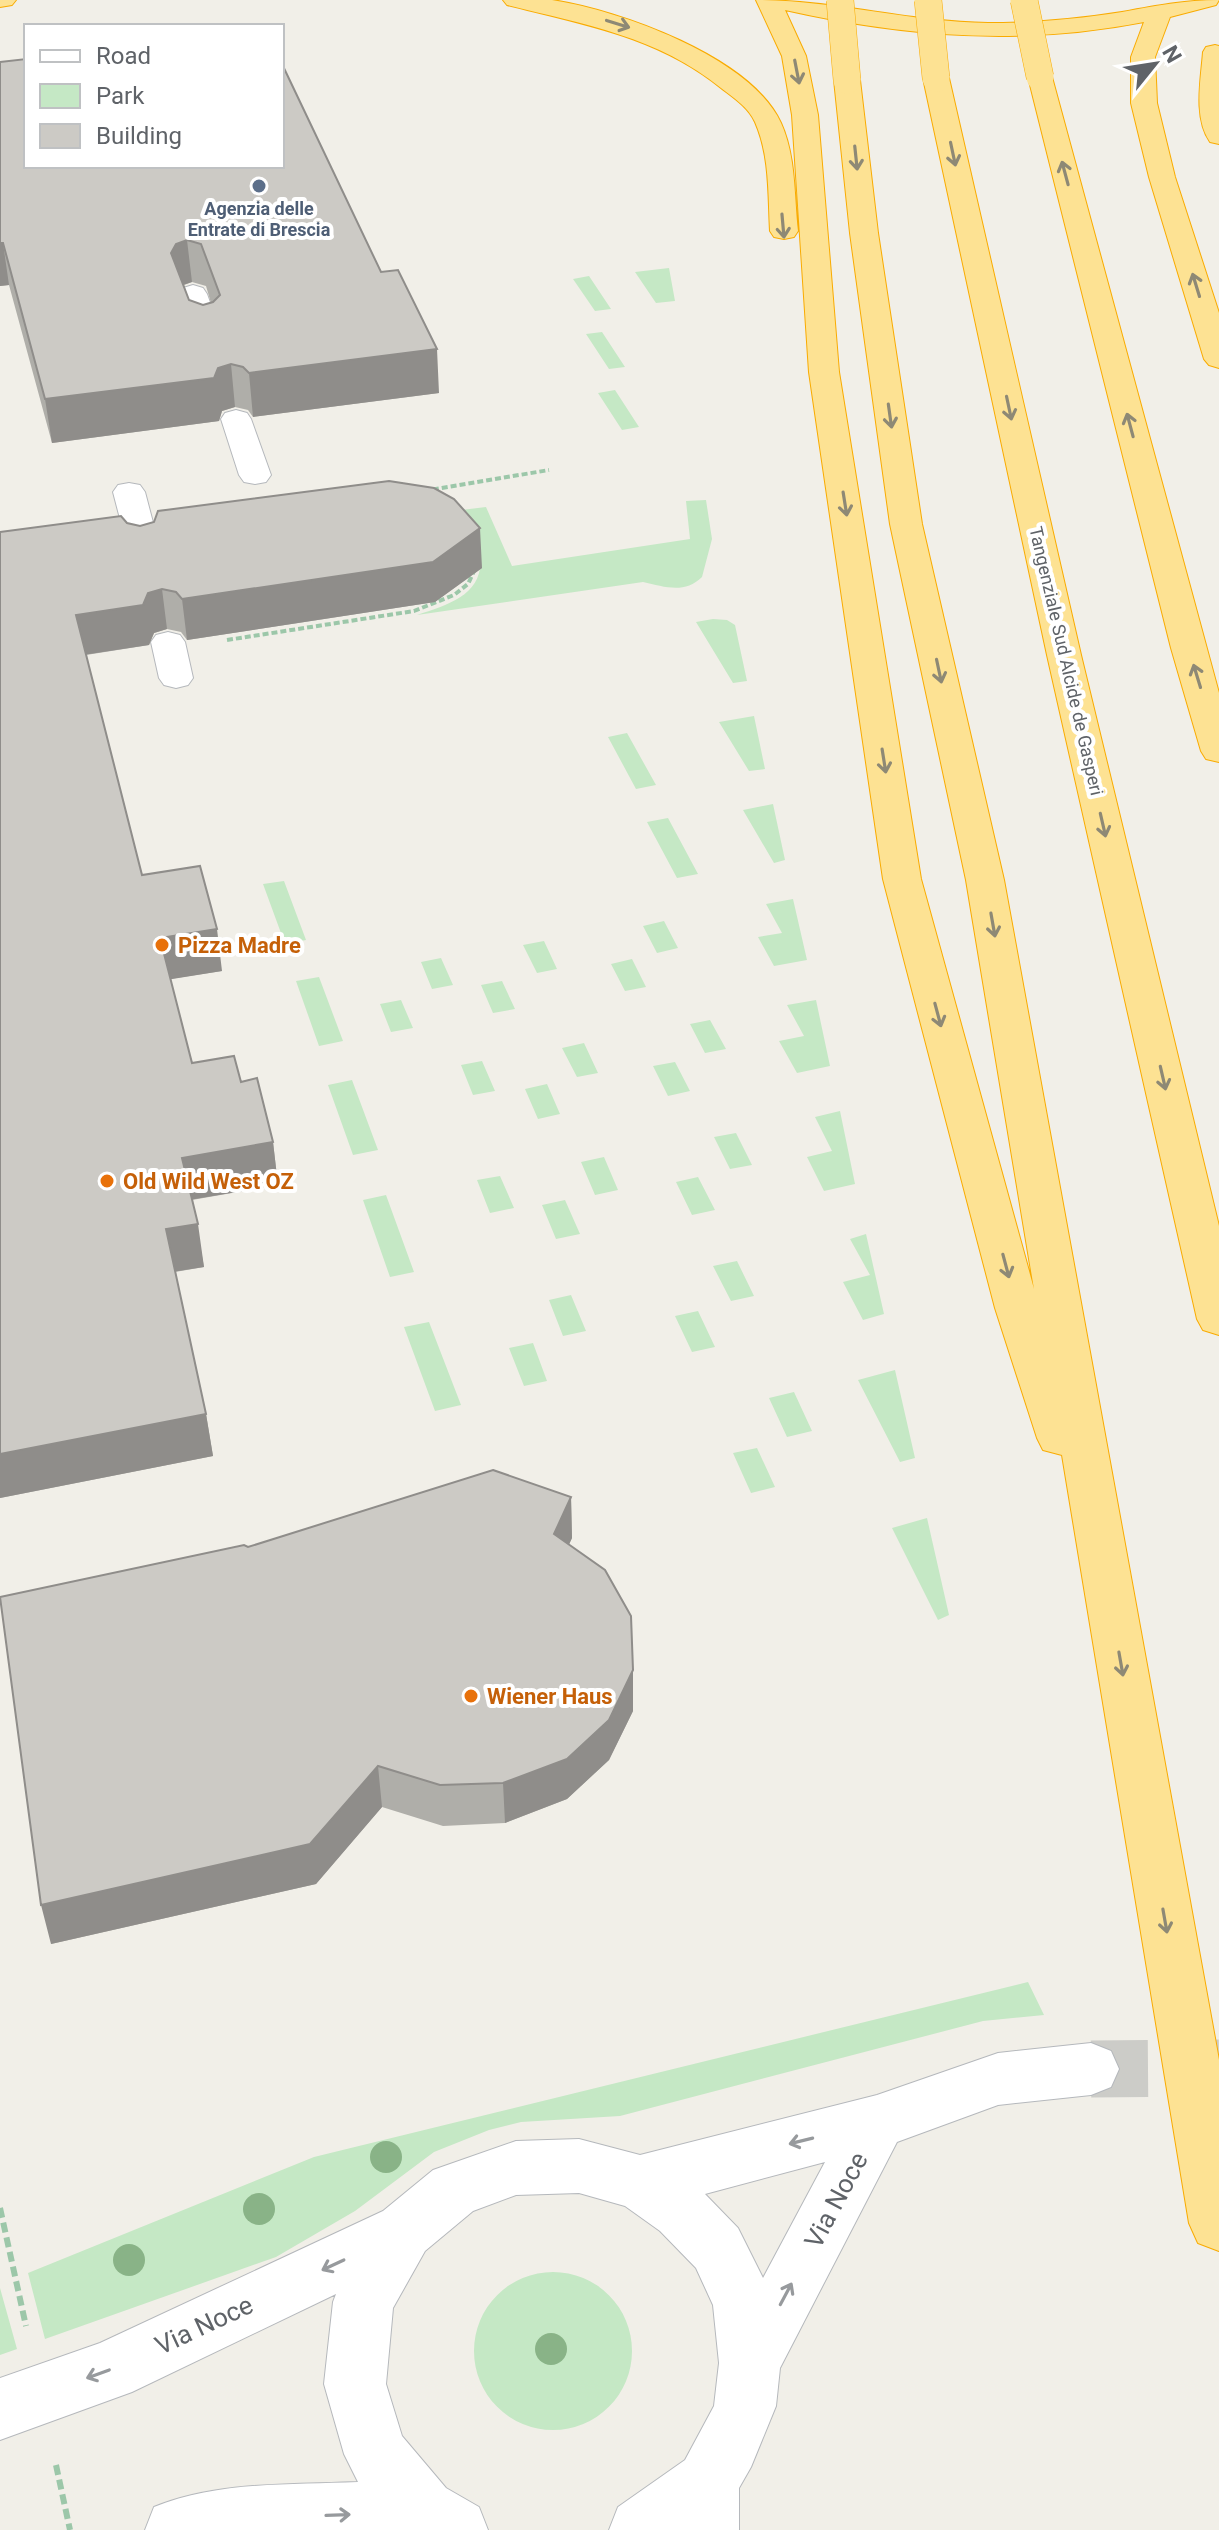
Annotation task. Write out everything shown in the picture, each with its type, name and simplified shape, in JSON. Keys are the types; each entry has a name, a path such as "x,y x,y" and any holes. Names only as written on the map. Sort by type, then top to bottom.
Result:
{"highway":[{"path":"515,0 564,9 628,27 677,48 727,78 761,110 775,142 786,249"},
{"path":"770,0 859,19 963,29 1066,27 1159,13 1208,0"},
{"path":"770,0 794,56 805,115 824,372 902,879 1017,1308 1108,1587"},
{"path":"840,0 864,233 906,524 985,880 1219,2223"},
{"name":"Tangenziale Sud Alcide de Gasperi","path":"928,0 936,78 1064,655 1219,1319"},
{"path":"1024,0 1040,77 1188,648 1219,751"},
{"path":"1159,13 1143,57 1144,103 1162,177 1219,359"},
{"path":"1215,52 1212,101 1219,136"},
{"path":"793,321 824,372"}],"street":[{"path":"193,294 207,336"},
{"path":"236,419 255,475"},
{"path":"129,492 145,553"},
{"name":"Via Noce","path":"640,2183 877,2122 998,2079 1091,2069"},
{"name":"Via Noce","path":"750,2363 877,2122"},
{"path":"439,2521 376,2454 355,2384 363,2302 404,2231 454,2190 516,2168 579,2166 640,2183 681,2211 717,2248 743,2302 750,2363 745,2406 707,2506 641,2530"},
{"name":"Via Noce","path":"0,2409 110,2370 404,2231"},
{"path":"177,2530 257,2518 439,2521"}],"path":[{"path":"421,492 429,488 549,470"},
{"path":"172,656 414,611 440,602 468,584 475,568 474,559"}],"green space":[{"path":"669,268 675,301 656,303 635,272"},
{"path":"589,276 611,309 595,311 573,279"},
{"path":"602,332 625,367 609,369 586,334"},
{"path":"615,390 639,427 622,430 598,393"},
{"path":"706,500 712,539 702,577 689,586 674,588 643,582 417,615 464,594 478,577 480,565 479,550 412,516 486,507 512,566 690,539 686,501"},
{"path":"727,620 735,625 747,681 733,683 696,622"},
{"path":"754,716 765,769 749,771 719,722"},
{"path":"627,733 656,785 636,789 608,737"},
{"path":"773,804 785,860 774,863 743,810"},
{"path":"668,818 698,874 677,878 647,822"},
{"path":"284,881 306,940 285,944 263,884"},
{"path":"793,899 807,960 774,966 758,937 782,933 766,904"},
{"path":"664,921 678,948 657,953 643,926"},
{"path":"544,941 557,969 537,973 523,945"},
{"path":"441,958 453,985 432,989 421,962"},
{"path":"632,959 646,987 625,991 611,964"},
{"path":"319,977 343,1041 319,1046 296,981"},
{"path":"502,981 515,1009 493,1013 481,985"},
{"path":"401,1000 413,1028 391,1032 380,1004"},
{"path":"816,1000 830,1066 797,1073 779,1041 804,1036 787,1005"},
{"path":"710,1020 726,1049 705,1053 690,1024"},
{"path":"584,1043 598,1073 577,1077 562,1048"},
{"path":"482,1061 495,1091 473,1095 461,1065"},
{"path":"675,1062 690,1091 668,1096 653,1066"},
{"path":"352,1080 378,1150 353,1155 328,1085"},
{"path":"547,1084 560,1114 538,1119 525,1089"},
{"path":"840,1111 855,1184 824,1191 807,1157 832,1151 815,1117"},
{"path":"736,1133 752,1165 730,1169 714,1137"},
{"path":"604,1157 618,1190 595,1195 581,1162"},
{"path":"500,1176 514,1208 490,1213 477,1180"},
{"path":"698,1177 715,1210 692,1215 676,1182"},
{"path":"386,1195 414,1272 390,1277 363,1200"},
{"path":"565,1200 580,1234 556,1239 542,1205"},
{"path":"866,1234 884,1314 863,1320 843,1282 870,1275 850,1239"},
{"path":"737,1261 754,1296 731,1301 713,1266"},
{"path":"571,1295 586,1331 563,1336 549,1300"},
{"path":"698,1311 715,1347 692,1352 675,1316"},
{"path":"429,1322 461,1405 435,1411 404,1327"},
{"path":"533,1343 547,1381 524,1386 509,1348"},
{"path":"895,1370 915,1458 900,1462 858,1380"},
{"path":"794,1392 812,1431 787,1437 769,1398"},
{"path":"757,1448 775,1487 751,1493 733,1453"},
{"path":"927,1518 949,1615 938,1620 892,1528"},
{"path":"1028,1982 1044,2015 983,2021 620,2116 521,2122 489,2130 434,2152 355,2211 276,2257 45,2339 28,2273 314,2157"},
{"path":"553,2272 583,2278 609,2295 626,2321 632,2351 626,2381 609,2407 583,2424 553,2430 523,2424 497,2407 480,2381 474,2351 480,2321 497,2295 523,2278"},
{"path":"0,2288 17,2349 0,2355"}],"building":[{"path":"24,59 24,168 284,168 284,68 381,272 398,270 437,349 249,373 243,367 231,364 218,368 214,378 45,399 3,243 0,243 0,62","holes":["187,240 201,244 220,295 213,302 203,305 189,300 171,253 176,244"]},
{"path":"389,481 434,488 454,499 480,528 433,562 182,599 176,592 162,589 148,593 143,605 76,615 142,875 200,866 217,929 160,938 192,1063 234,1056 241,1082 257,1078 273,1142 182,1158 198,1224 166,1229 206,1414 0,1454 0,532 121,516 127,523 140,526 154,522 158,511"},
{"path":"493,1470 571,1497 554,1534 605,1570 631,1616 633,1670 609,1720 567,1759 503,1783 440,1785 378,1766 310,1844 41,1905 0,1597 244,1545 248,1547"}],"tunnel":[{"path":"1091,2069 1219,2068"}],"place":[{"name":"Agenzia delle Entrate di Brescia","path":"259,186"},
{"name":"Pizza Madre","path":"162,945"},
{"name":"Old Wild West OZ","path":"107,1181"},
{"name":"Wiener Haus","path":"471,1696"}]}
